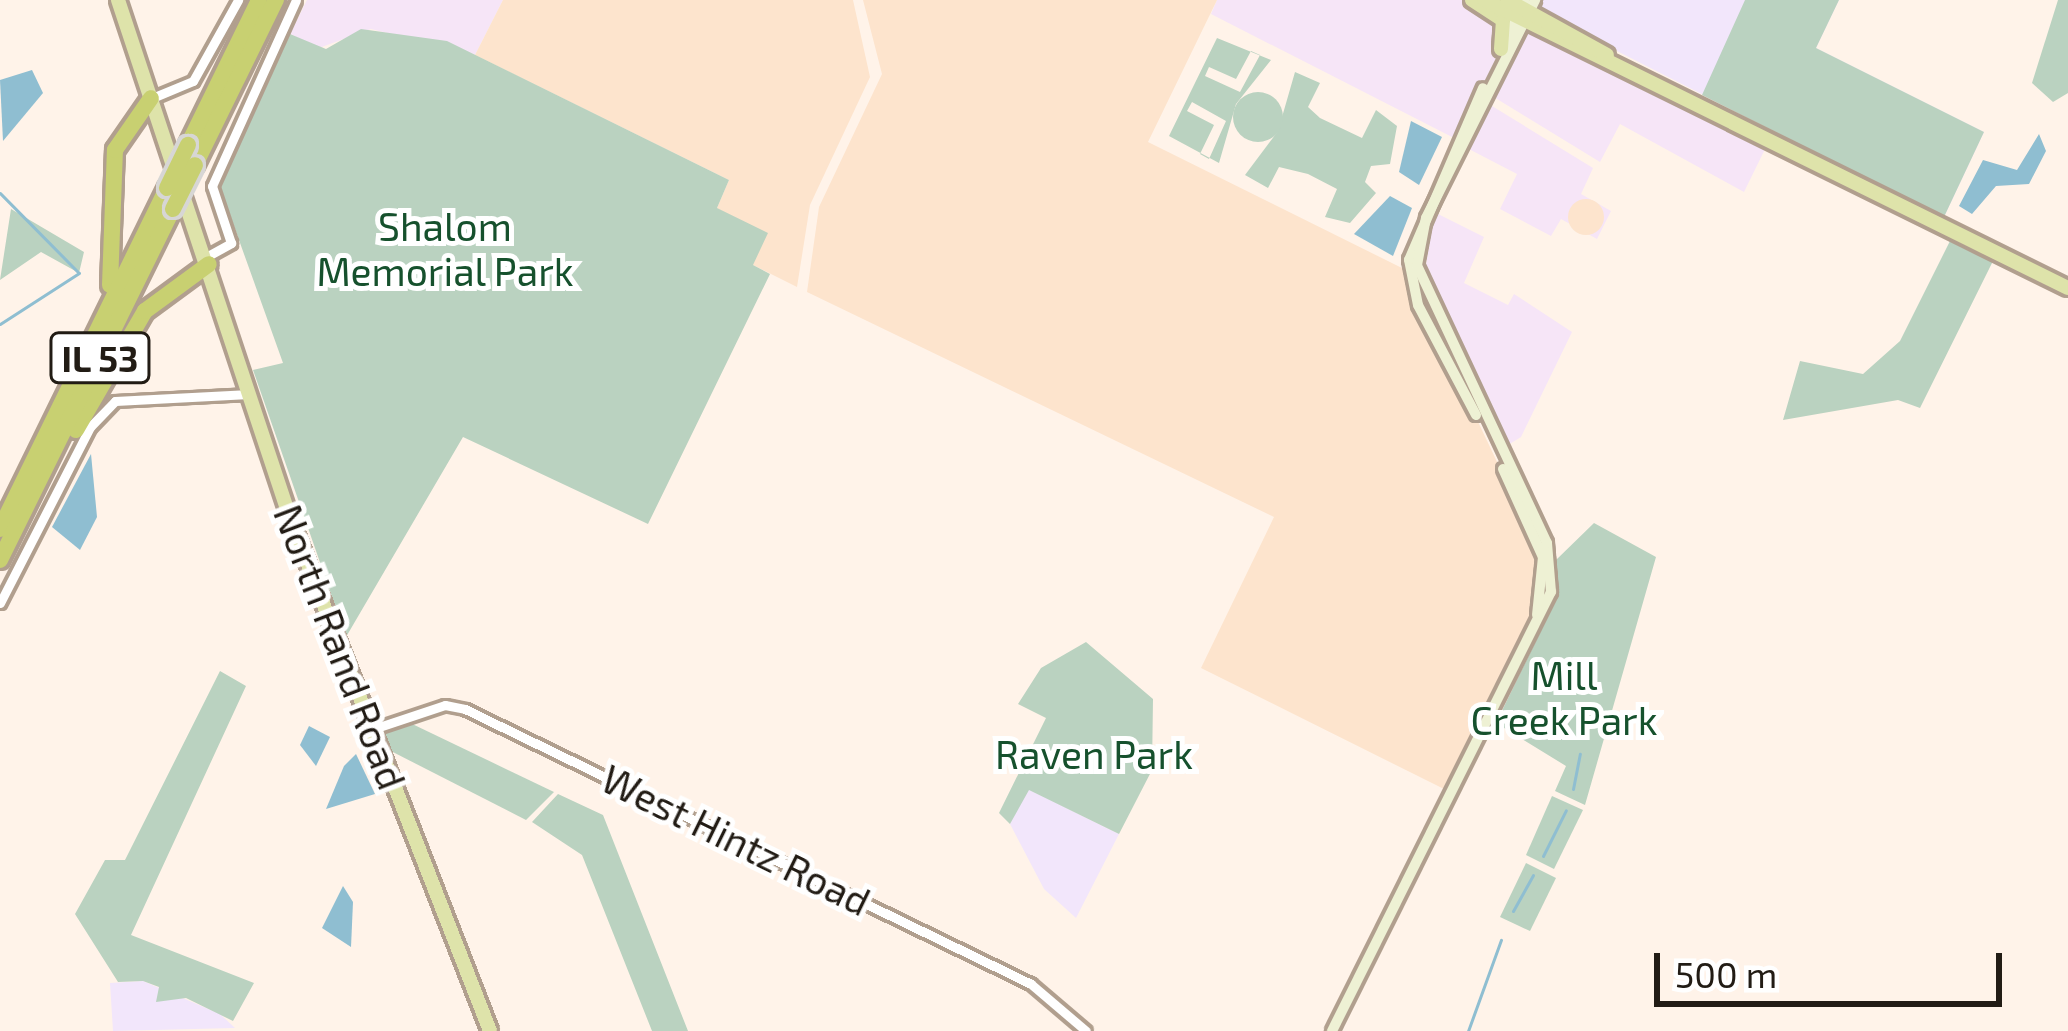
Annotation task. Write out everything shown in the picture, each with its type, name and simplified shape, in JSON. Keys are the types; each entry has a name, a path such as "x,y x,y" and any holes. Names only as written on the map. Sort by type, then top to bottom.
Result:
{"highway":[{"name":"IL 53","path":"0,530 259,0"},
{"name":"IL 53","path":"0,560 276,0"},
{"path":"51,425 114,274 117,140 155,97"},
{"path":"27,506 145,310 207,260"},
{"path":"183,283 215,284"}],"main road":[{"name":"North Rand Road","path":"118,0 155,97"},
{"name":"North Rand Road","path":"129,0 249,394 370,730 490,1031"},
{"path":"1472,0 1503,20 1501,49"},
{"path":"1484,0 1523,8 1610,59 2068,288"},
{"path":"1523,8 1426,202 1410,277 1541,550 1544,586 1524,651"},
{"path":"1332,1031 1547,609 1549,548 1417,265 1426,218 1523,8"}],"street":[{"path":"155,97 194,81 238,0"},
{"path":"207,260 231,243 211,190 296,0"},
{"path":"0,603 90,428 115,401 249,394"},
{"name":"West Hintz Road","path":"370,730 464,709 1030,984 1086,1031"}],"shaded area":[{"path":"307,0 503,0 475,55 371,29 319,48 290,34"},
{"path":"503,0 853,0 870,77 810,205 797,287 753,265 717,208 729,180 475,55"},
{"path":"863,0 1217,0 1148,142 1406,270 1536,544 1537,604 1444,789 1201,668 1274,517 807,292 819,207 882,74"},
{"path":"1217,0 1469,0 1768,143 1744,192 1620,124 1600,162 1479,88 1454,138 1211,14"},
{"path":"1540,0 1839,0 1816,48 1984,132 1944,217 1544,14"},
{"path":"1492,106 1593,168 1581,194 1611,211 1597,239 1561,219 1551,236 1500,209 1517,174 1465,147"},
{"path":"1586,199 1598,205 1604,217 1598,229 1586,235 1574,229 1568,217 1574,205"},
{"path":"1434,212 1484,237 1464,283 1508,305 1514,294 1572,332 1521,437 1503,448 1423,285"},
{"path":"1028,789 1119,834 1076,918 1044,889 1010,824"},
{"path":"143,981 220,1014 235,1028 113,1031 110,983"}],"green space":[{"path":"1745,0 1839,0 1816,48 1984,132 1944,217 1702,95"},
{"path":"2058,0 2068,0 2068,93 2053,102 2032,83"},
{"name":"Shalom Memorial Park","path":"361,29 447,41 729,180 717,208 768,233 753,265 770,274 648,524 463,437 346,637 253,370 283,363 220,187 290,34 326,49"},
{"path":"1217,38 1251,52 1236,79 1209,67 1205,76 1240,92 1260,55 1271,60 1236,104 1219,163 1210,158 1226,121 1192,102 1187,111 1214,125 1200,153 1169,136"},
{"path":"1295,72 1320,83 1308,107 1320,118 1362,138 1376,110 1397,126 1390,164 1371,166 1365,182 1376,193 1350,223 1325,217 1337,189 1308,174 1279,167 1268,188 1245,175 1278,131"},
{"path":"1258,92 1276,99 1283,117 1276,135 1258,142 1240,135 1233,117 1240,99"},
{"path":"11,209 84,252 79,273 41,252 0,280"},
{"path":"1952,237 1994,259 1920,408 1898,400 1783,420 1800,361 1863,374 1900,341"},
{"name":"Mill Creek Park","path":"1594,523 1656,557 1585,805 1555,791 1566,766 1496,723 1549,614 1556,560"},
{"name":"Raven Park","path":"1086,642 1153,699 1152,770 1119,834 1029,790 1010,824 999,813 1046,718 1018,704 1041,668"},
{"path":"220,671 246,686 131,935 254,983 233,1021 186,998 156,1002 159,987 143,981 118,982 75,914 105,860 125,860"},
{"path":"406,721 554,792 526,820 385,748 380,732"},
{"path":"558,794 603,815 688,1031 652,1031 582,855 532,822"},
{"path":"1552,796 1583,810 1554,869 1526,855"},
{"path":"1526,863 1556,878 1530,931 1500,917"}],"water":[{"path":"32,70 43,93 3,141 0,80"},
{"path":"1411,121 1442,137 1419,185 1399,172"},
{"path":"2039,134 2046,151 2029,184 1996,186 1972,214 1959,206 1983,160 2017,170"},
{"path":"1390,196 1412,208 1393,256 1354,234"},
{"path":"91,454 97,517 80,550 52,527"},
{"path":"309,726 330,737 316,766 300,745"},
{"path":"356,754 375,794 326,809 344,766"},
{"path":"343,886 353,902 351,947 322,928"}],"waterway":[{"path":"0,193 79,273 0,324"},
{"path":"1573,789 1580,754"},
{"path":"1543,856 1566,810"},
{"path":"1513,911 1533,875"},
{"path":"1468,1031 1501,940"}]}
